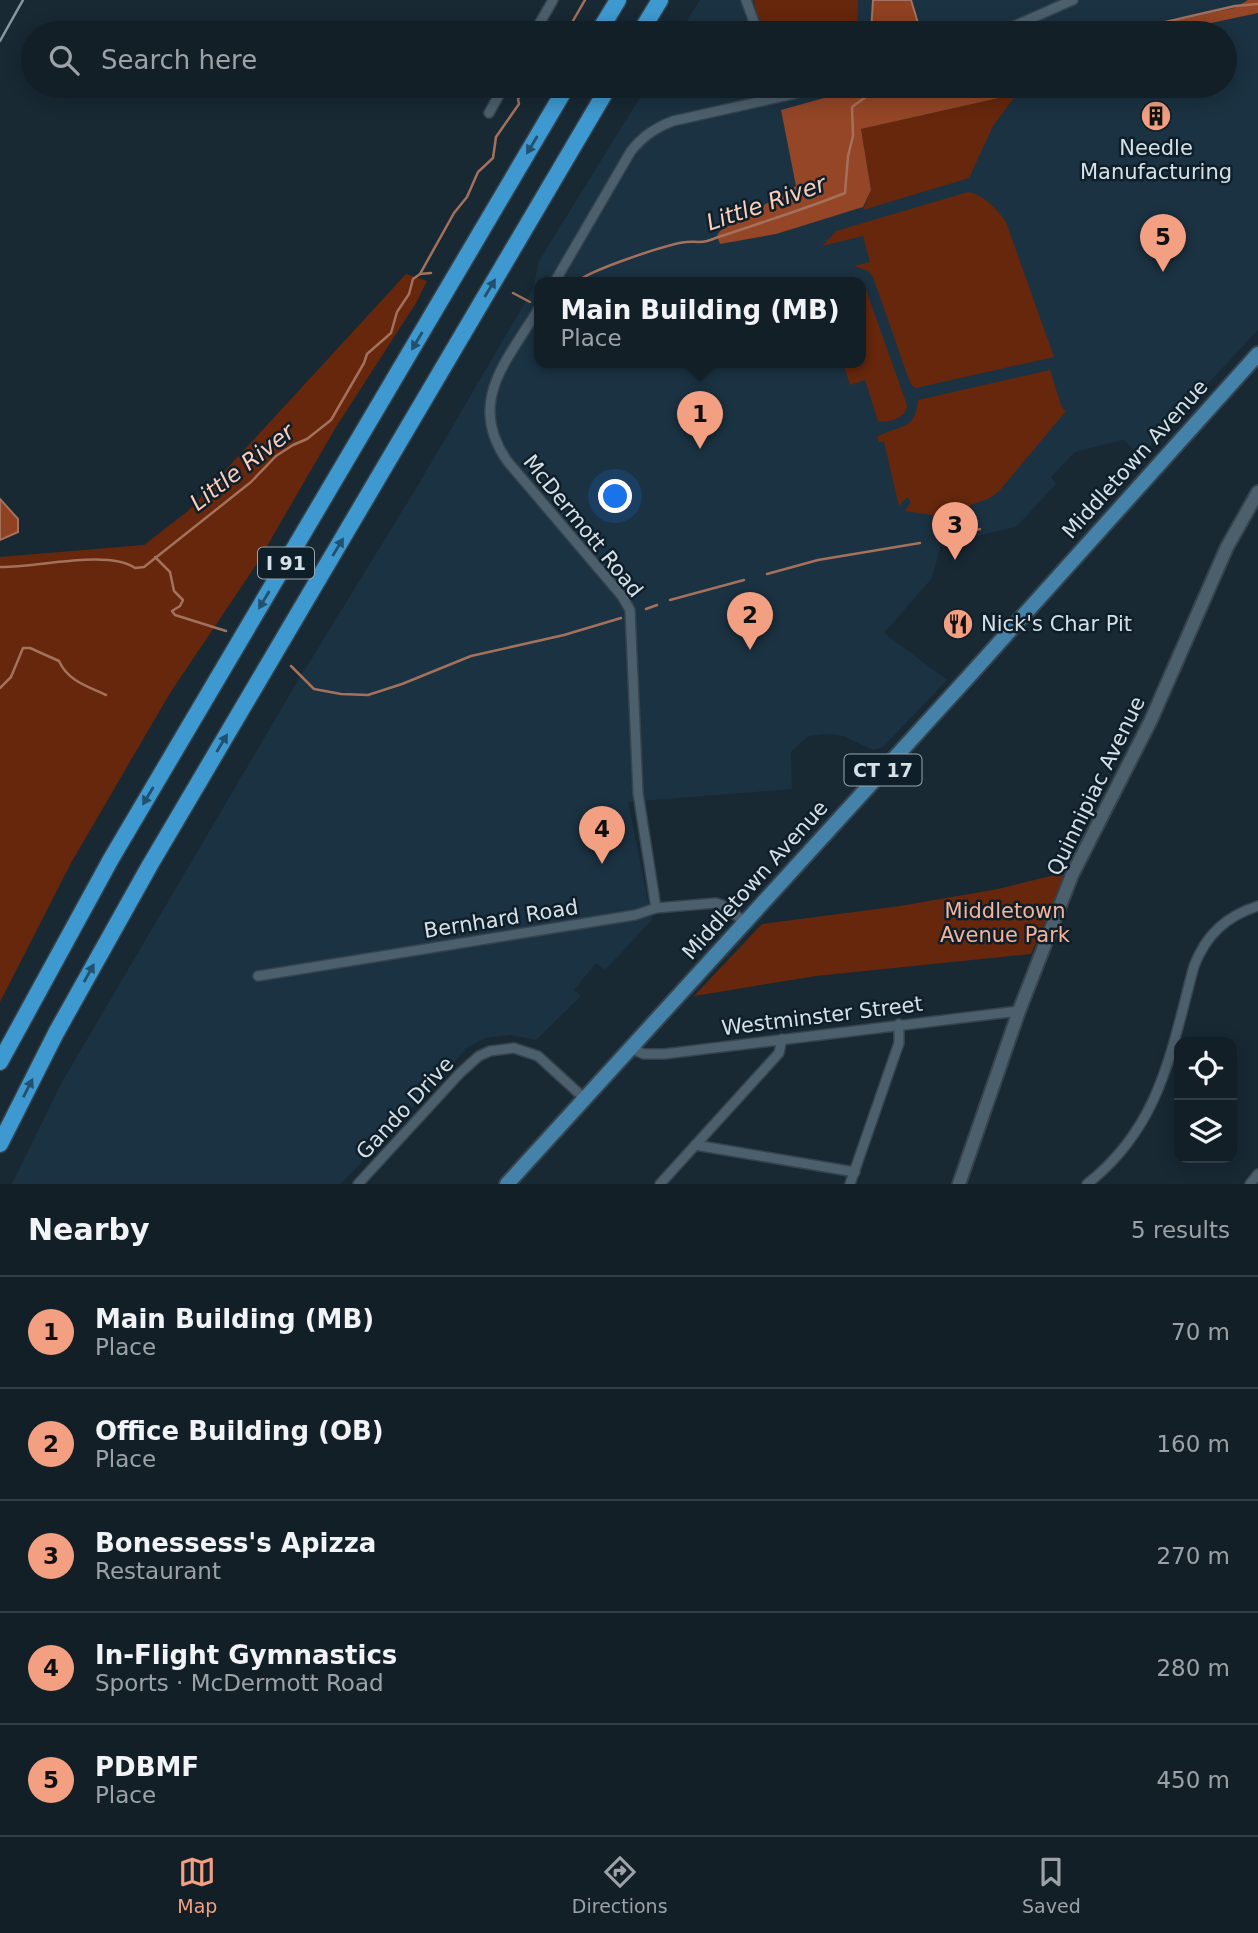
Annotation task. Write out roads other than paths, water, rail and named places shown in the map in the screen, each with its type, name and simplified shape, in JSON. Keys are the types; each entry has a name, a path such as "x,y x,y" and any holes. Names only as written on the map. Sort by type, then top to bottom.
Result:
{"highway":[{"path":"605,21 618,0"},
{"path":"647,21 660,0"},
{"name":"I 91","path":"0,1062 111,859 560,98"},
{"name":"I 91","path":"0,1144 56,1033 138,887 602,98"}],"main road":[{"name":"Middletown Avenue","path":"507,1184 1258,354"},
{"name":"Quinnipiac Avenue","path":"959,1184 1019,1011 1072,876 1151,720 1227,547 1258,492"}],"street":[{"path":"541,21 553,0"},
{"path":"746,0 754,21"},
{"path":"1025,21 1073,0"},
{"path":"489,113 497,98"},
{"path":"558,277 631,151 642,138 657,127 673,121 776,98"},
{"name":"McDermott Road","path":"534,316 493,386 488,412 490,425 495,440 508,461 622,596 630,610 638,793 656,908"},
{"name":"Bernhard Road","path":"258,976 635,915 656,908 716,904 722,905 745,922"},
{"path":"1087,1184 1100,1180 1131,1140 1158,1094 1194,966 1202,947 1217,928 1230,918 1258,906"},
{"name":"Westminster Street","path":"630,1048 644,1054 664,1054 1019,1011"},
{"path":"850,1184 899,1043 899,1024"},
{"path":"660,1184 779,1053 782,1039"},
{"name":"Gando Drive","path":"358,1184 460,1073 479,1056 490,1051 514,1048 538,1056 585,1099"},
{"path":"695,1145 855,1172"},
{"path":"1250,1184 1258,1174"}],"waterway":[{"path":"573,21 585,0"},
{"name":"Little River","path":"1170,21 1235,6 1258,4"},
{"path":"420,274 454,213 467,197 478,172 493,158 496,137 519,104 519,98"},
{"name":"Little River","path":"585,277 646,253 686,242 707,241 845,193 848,156 853,136 852,107 864,98"},
{"name":"Little River","path":"0,567 90,560 108,560 135,568 144,567 251,482 276,456 307,439 331,420 367,354 391,333 397,312 409,294 413,279 420,274 431,273"},
{"name":"Little River","path":"513,293 530,302"},
{"path":"942,540 980,529"},
{"path":"767,574 818,560 920,543"},
{"path":"155,557 170,572 174,591 183,600 180,606 172,611 175,615 226,631"},
{"path":"670,600 744,580"},
{"path":"646,609 657,605"},
{"path":"291,666 314,689 368,695 471,656 564,635 621,618"},
{"path":"0,688 11,677 23,648 30,648 59,661 73,678 106,695"}],"railway":[{"path":"0,41 23,0"}],"place":[{"name":"Needle Manufacturing","path":"1156,116"},
{"name":"PDBMF","path":"1163,272"},
{"name":"Main Building (MB)","path":"700,449"},
{"name":"Bonessess's Apizza","path":"955,560"},
{"name":"Nick's Char Pit","path":"958,624"},
{"name":"Office Building (OB)","path":"750,650"},
{"name":"In-Flight Gymnastics","path":"602,864"}],"park label":[{"name":"Middletown Avenue Park","path":"1005,923"}]}
